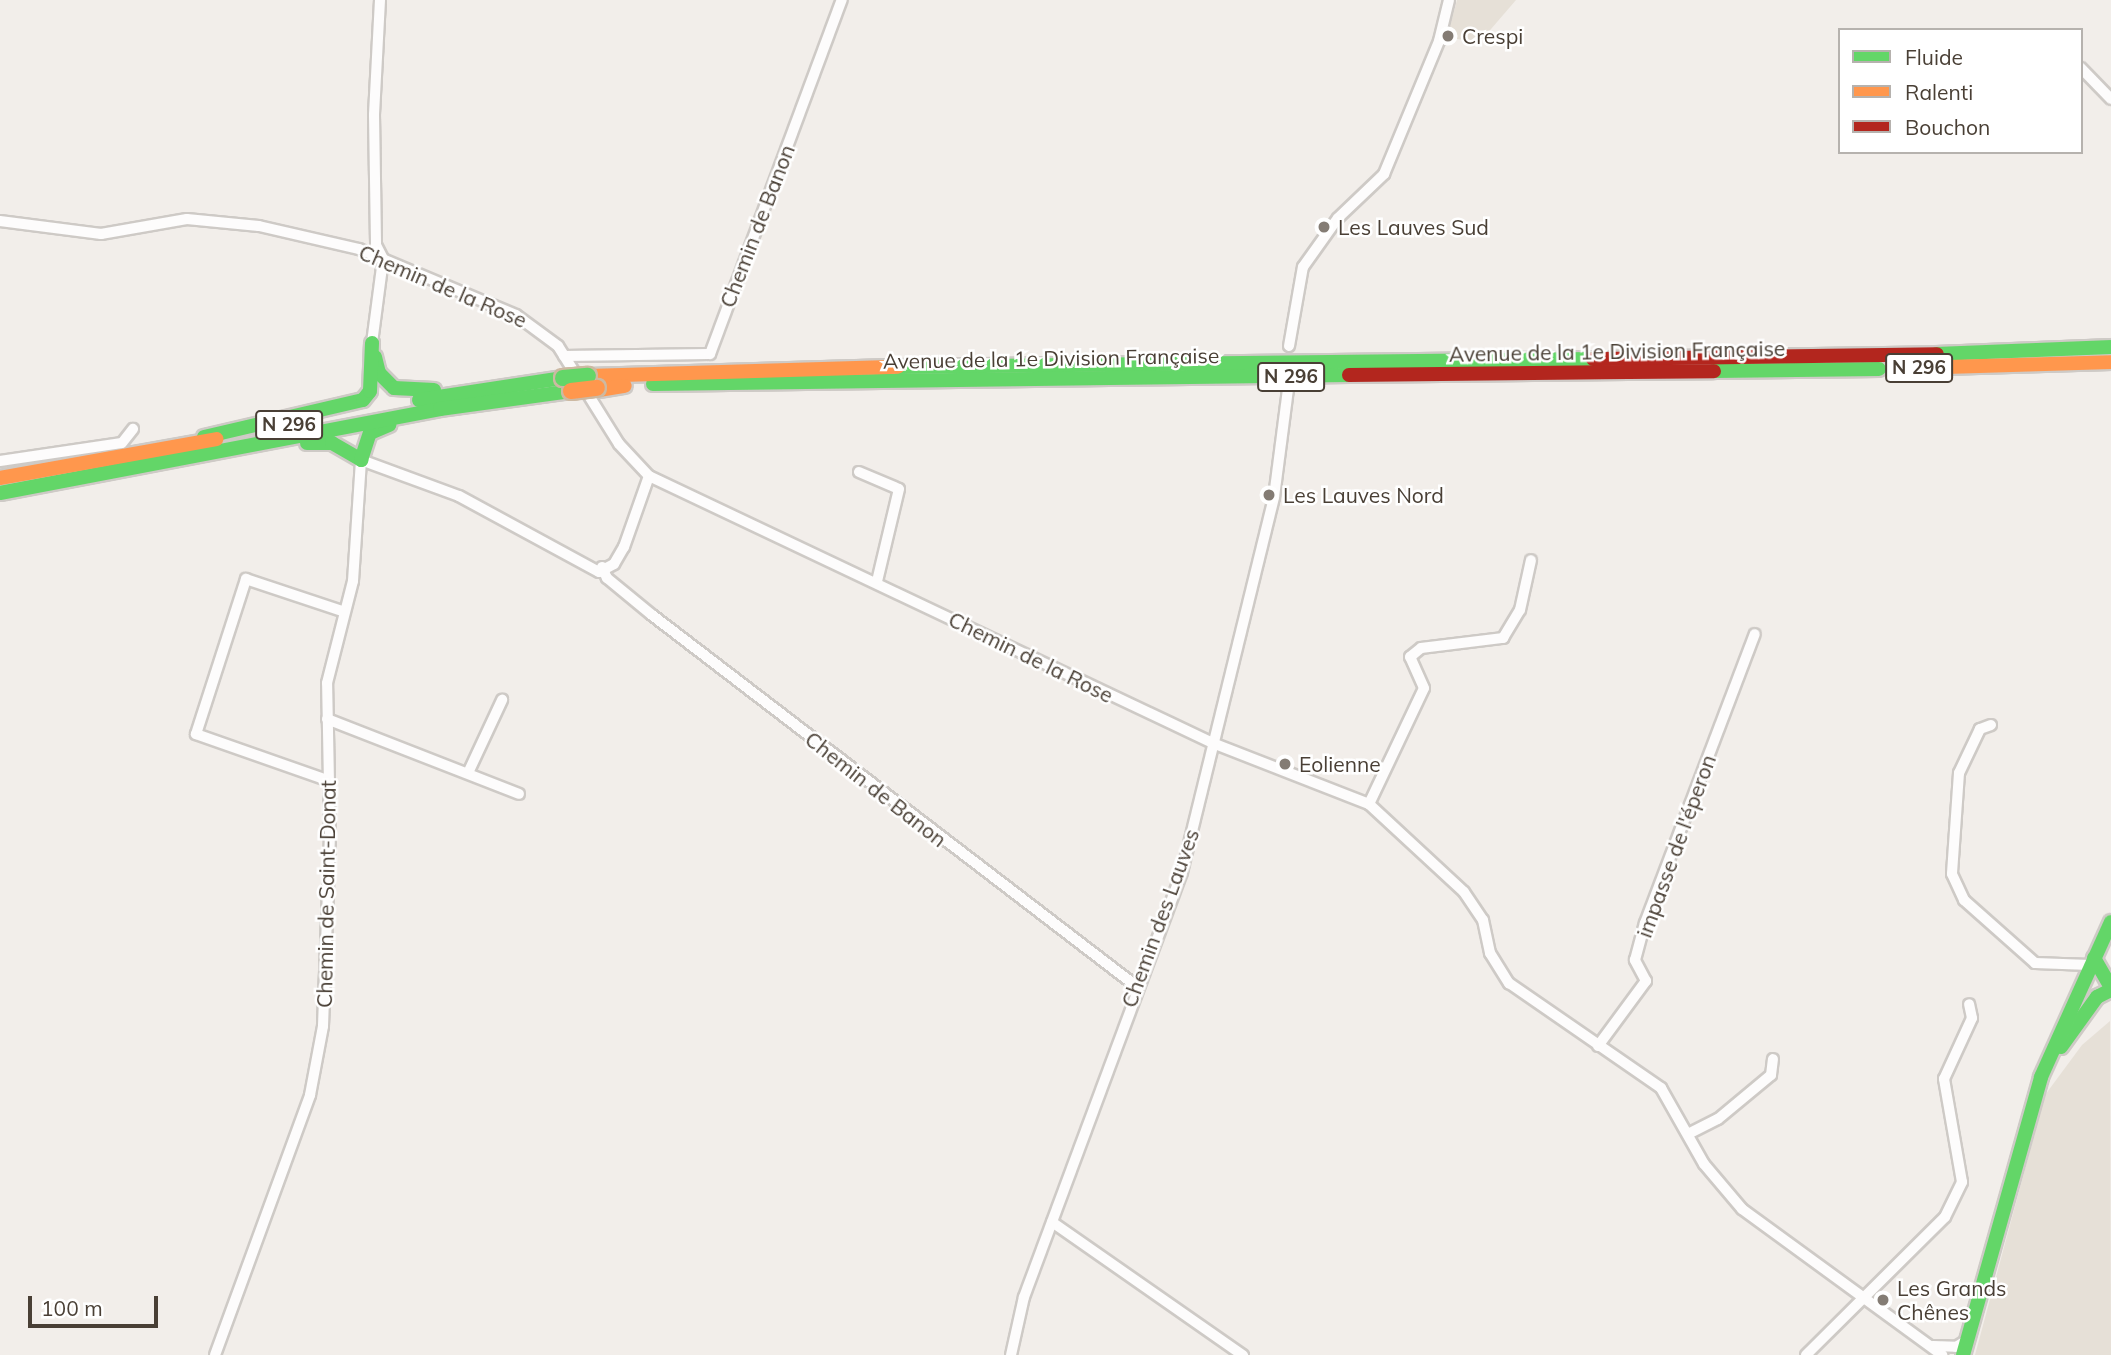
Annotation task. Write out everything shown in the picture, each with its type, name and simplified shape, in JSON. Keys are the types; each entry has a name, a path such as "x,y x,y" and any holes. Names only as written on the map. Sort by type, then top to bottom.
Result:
{"main road":[{"path":"372,343 379,373 401,391 526,382"},
{"path":"125,457 355,404 370,391 372,343"},
{"name":"Avenue de la 1e Division Française","path":"0,493 160,466 440,409 595,384 732,369 1909,355 2111,347"},
{"name":"Avenue de la 1e Division Française","path":"595,384 625,386 2042,367 2111,362"},
{"name":"Avenue de la 1e Division Française","path":"0,478 526,382 569,388"},
{"path":"160,466 321,443 341,447 361,460 364,439 376,429 569,388"},
{"path":"1963,1355 2041,1077 2111,922"},
{"path":"2041,1077 2086,1010 2111,989 2092,961"}],"street":[{"path":"372,343 383,260 376,245 374,115 380,0"},
{"name":"Chemin de Banon","path":"564,356 710,354 842,0"},
{"path":"1289,346 1303,267 1338,218 1384,174 1439,41 1449,0"},
{"path":"2083,70 2111,99"},
{"name":"Chemin de la Rose","path":"0,221 101,234 195,219 259,226 383,260 538,326 564,356 619,444 649,476 877,581 1215,744 1369,804 1464,892 1483,920 1490,953 1509,983 1598,1045 1648,1075 1690,1133 1716,1183 1741,1209 1866,1297 1942,1355"},
{"name":"Chemin des Lauves","path":"1011,1355 1024,1297 1136,986 1182,872 1274,498 1288,389"},
{"path":"0,461 122,443 132,429"},
{"path":"361,460 459,496 590,571 608,566 633,524 649,476"},
{"name":"Chemin de Saint-Donat","path":"215,1355 310,1095 323,1026 328,957 327,683 342,611 353,581 361,460"},
{"path":"859,472 899,489 877,581"},
{"path":"1369,804 1424,688 1410,657 1421,648 1503,638 1520,610 1531,560"},
{"name":"Chemin de Banon","path":"608,566 621,587 842,764 1136,986"},
{"path":"327,780 196,734 246,579 342,611"},
{"name":"impasse de l'éperon","path":"1598,1045 1646,981 1635,960 1645,923 1755,634"},
{"path":"468,773 502,700"},
{"path":"327,719 519,794"},
{"path":"1991,725 1980,729 1959,773 1952,874 1964,900 2035,963 2092,961"},
{"path":"1806,1355 1945,1217 1962,1182 1944,1079 1972,1018 1969,1004"},
{"path":"1690,1133 1718,1119 1771,1075 1773,1059"},
{"path":"1052,1222 1243,1355"},
{"path":"1933,1346 1956,1347 1969,1339"}],"shaded area":[{"path":"1457,0 1516,0 1479,43 1447,37"},
{"path":"2110,1021 2111,1355 1975,1355 2045,1095 2082,1045"}],"traffic: fast":[{"path":"204,437 363,400 370,391 372,343"},
{"path":"1937,354 2111,347"},
{"path":"375,357 379,373 394,388 434,390"},
{"path":"898,367 1593,359"},
{"path":"1714,371 1879,369"},
{"path":"653,384 1349,375"},
{"path":"563,378 588,376"},
{"path":"419,400 563,378"},
{"path":"0,493 440,409 571,391"},
{"path":"361,460 370,433 389,425"},
{"path":"307,443 332,443 361,460"},
{"path":"1963,1355 2041,1077 2111,922"},
{"path":"2094,958 2111,988"},
{"path":"2061,1047 2097,997 2111,990"}],"traffic: slow":[{"path":"1913,368 2111,362"},
{"path":"588,376 898,367"},
{"path":"599,390 625,386"},
{"path":"571,391 597,388"},
{"path":"0,478 217,439"}],"traffic: jam":[{"path":"1593,359 1937,354"},
{"path":"1349,375 1714,371"}],"place":[{"name":"Crespi","path":"1448,36"},
{"name":"Les Lauves Sud","path":"1324,227"},
{"name":"Les Lauves Nord","path":"1269,495"},
{"name":"Eolienne","path":"1285,764"},
{"name":"Les Grands Chênes","path":"1883,1300"}]}
